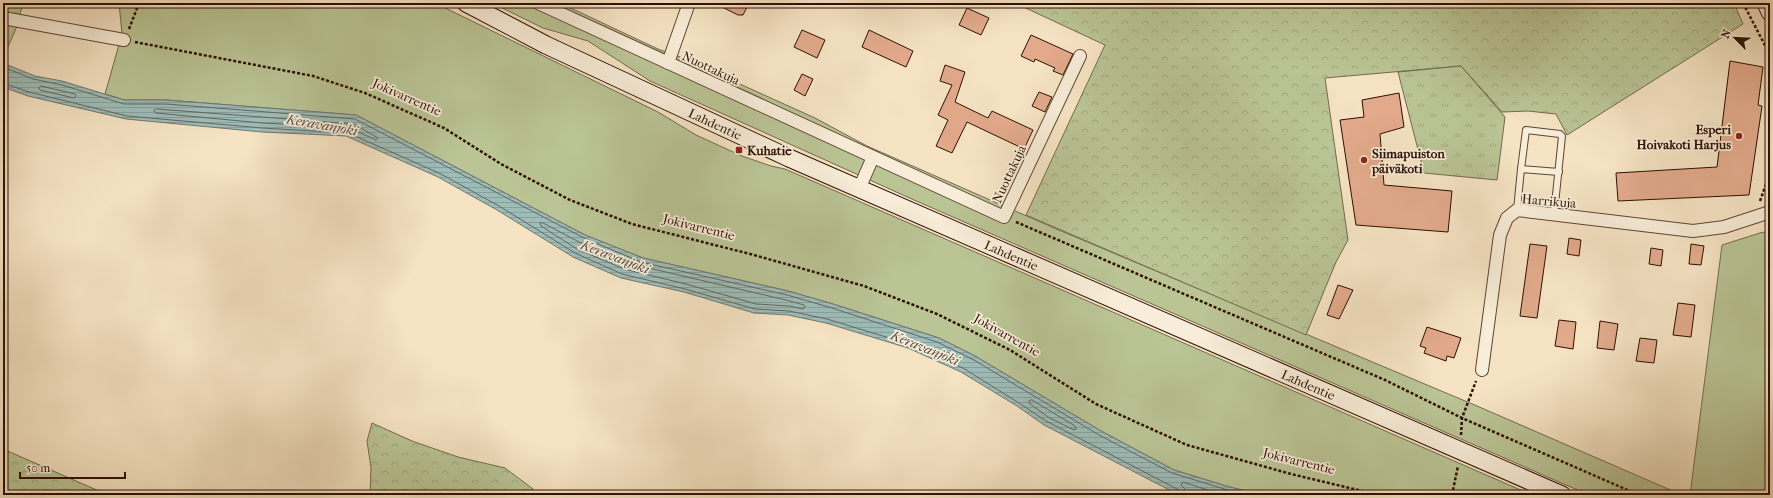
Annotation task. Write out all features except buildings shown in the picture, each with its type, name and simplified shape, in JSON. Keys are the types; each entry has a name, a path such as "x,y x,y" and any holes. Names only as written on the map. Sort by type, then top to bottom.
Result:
{"main road":[{"name":"Lahdentie","path":"466,3 546,45 859,189 1562,495"},
{"path":"1766,3 1770,12"}],"street":[{"name":"Nuottakuja","path":"538,3 1004,218 1080,56"},
{"path":"668,63 689,3"},
{"path":"3,18 124,40"},
{"path":"859,189 873,157"},
{"name":"Harrikuja","path":"1482,370 1500,235 1507,218 1517,210 1693,231 1724,227 1770,212"}],"lane":[{"path":"1517,210 1526,130 1560,134 1562,136 1554,214"},
{"path":"1521,169 1559,172"}],"path":[{"path":"124,40 139,3"},
{"path":"1743,3 1770,55"},
{"name":"Jokivarrentie","path":"124,40 313,76 365,93 444,128 502,164 570,200 632,224 754,255 864,286 937,314 1010,350 1096,404 1187,445 1291,474 1379,495"},
{"path":"1004,218 1378,377 1462,418 1639,495"},
{"path":"1462,418 1470,394 1482,370"}],"green space":[{"path":"3,3 23,3 19,18 3,14"},
{"path":"119,3 435,3 658,112 696,135 742,156 785,169 1532,495 1261,495 1174,470 1101,431 975,356 939,338 788,291 643,258 585,235 356,115 166,100 124,100 105,94 122,34"},
{"path":"492,3 560,3 658,49 680,57 815,118 867,146 1054,228 1477,406 1682,495 1589,495 914,200 650,81 588,41 543,28"},
{"path":"1015,3 1734,3 1743,24 1567,135 1556,114 1528,111 1502,112 1461,66 1325,78 1348,240 1336,262 1306,335 1026,215 1105,45"},
{"path":"3,21 18,24 3,58"},
{"path":"1461,66 1505,117 1497,180 1424,173 1398,72"},
{"path":"1763,232 1770,238 1770,495 1690,495 1722,245"},
{"path":"372,423 412,441 458,457 505,468 533,489 533,495 370,495 371,468 367,441"},
{"path":"3,449 108,495 3,495"}],"water":[{"name":"Keravanjoki","path":"3,63 35,76 62,81 124,100 166,100 356,115 585,235 643,258 788,291 939,338 975,356 1101,431 1174,470 1261,495 1183,495 1175,493 1044,425 1017,406 961,372 908,348 826,323 788,315 754,313 684,292 621,278 573,257 497,210 438,177 346,136 262,132 126,119 28,96 3,87"}],"place":[{"name":"Esperi Hoivakoti Harjus","path":"1739,136"},
{"name":"Kuhatie","path":"739,150"},
{"name":"Siimapuiston päiväkoti","path":"1364,160"}]}
